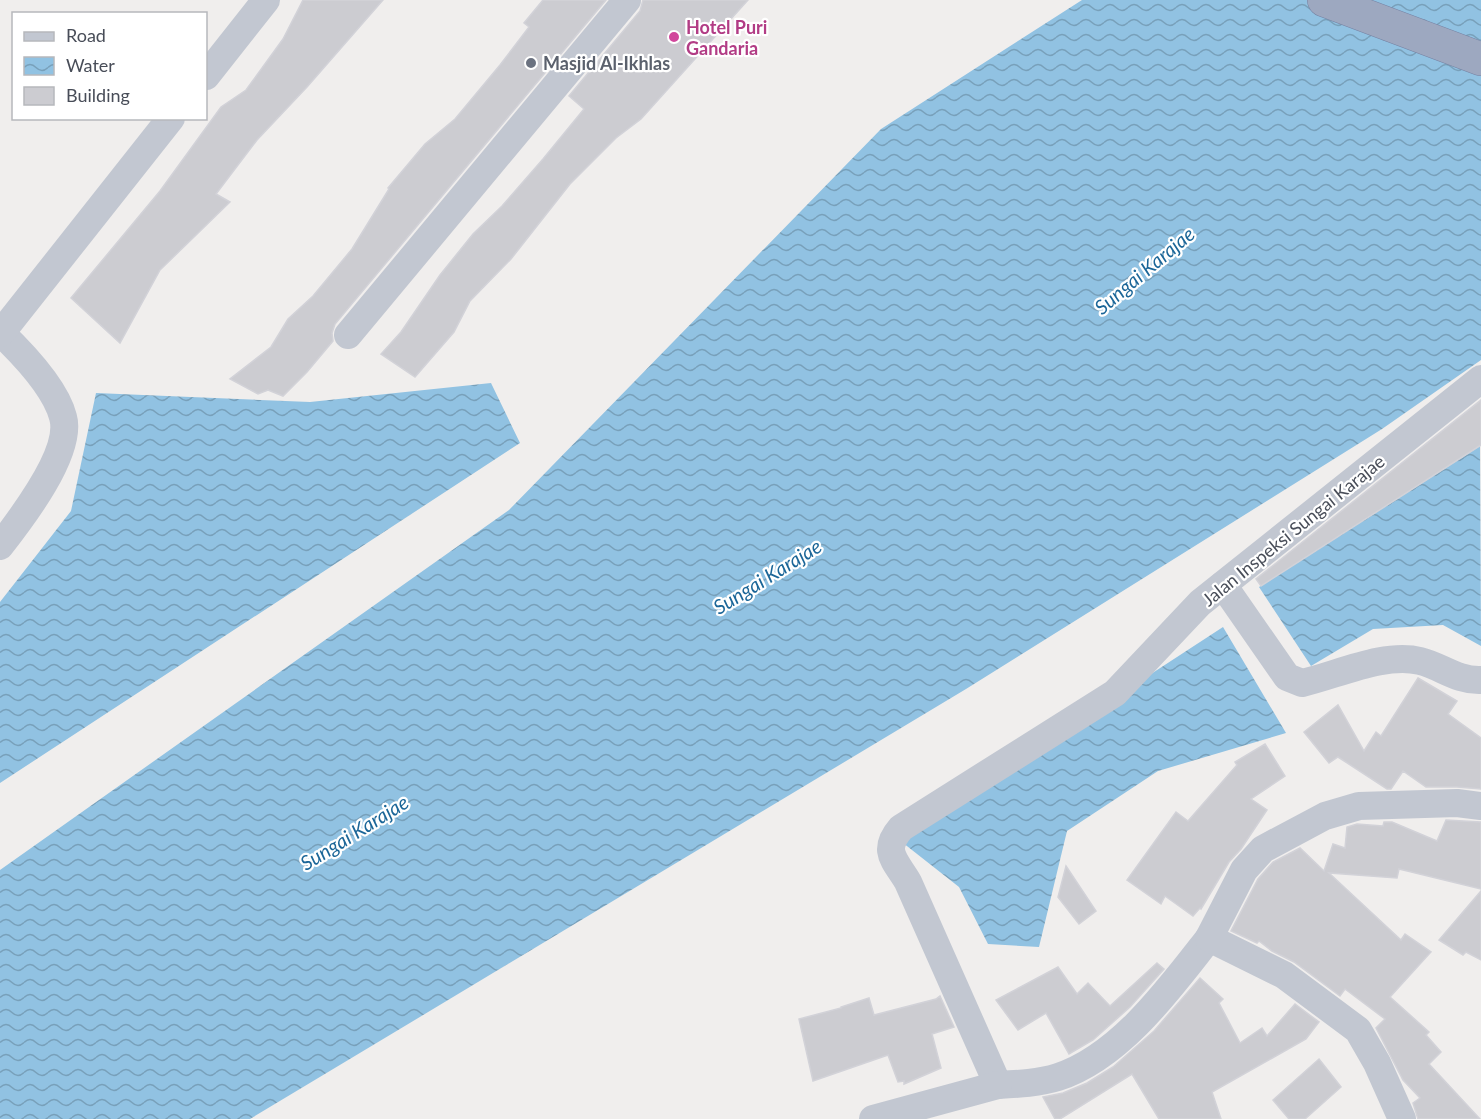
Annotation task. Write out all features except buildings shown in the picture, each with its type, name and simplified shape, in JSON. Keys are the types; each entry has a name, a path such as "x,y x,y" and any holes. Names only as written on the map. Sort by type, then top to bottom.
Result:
{"highway":[{"path":"1324,0 1481,59"}],"street":[{"path":"207,75 266,0"},
{"path":"348,335 627,0"},
{"path":"0,546 20,520 50,473 62,443 63,418 49,388 1,333 169,120"},
{"name":"Jalan Inspeksi Sungai Karajae","path":"998,1085 908,882 893,857 890,848 891,838 901,828 1115,693 1200,603 1481,378"},
{"path":"1223,585 1287,677 1295,681 1302,683 1396,659 1420,661 1455,676 1481,680"},
{"path":"873,1119 998,1085 1021,1084 1057,1077 1104,1053 1141,1018 1180,975 1209,938 1244,870 1263,849 1325,816 1359,806 1458,803 1481,806"},
{"path":"1209,938 1284,975 1358,1030 1377,1063 1402,1119"}],"water":[{"name":"Sungai Karajae","path":"1082,0 1481,0 1481,360 1382,429 966,689 250,1119 0,1119 0,870 509,510 881,129"},
{"path":"491,383 520,443 0,783 0,602 71,511 96,393 310,402"},
{"path":"1480,446 1481,646 1443,625 1373,629 1311,666 1259,587"},
{"path":"1223,627 1286,733 1158,771 1067,831 1039,947 988,944 959,887 898,839"}],"place":[{"name":"Hotel Puri Gandaria","path":"674,37"},
{"name":"Masjid Al-Ikhlas","path":"531,63"}]}
